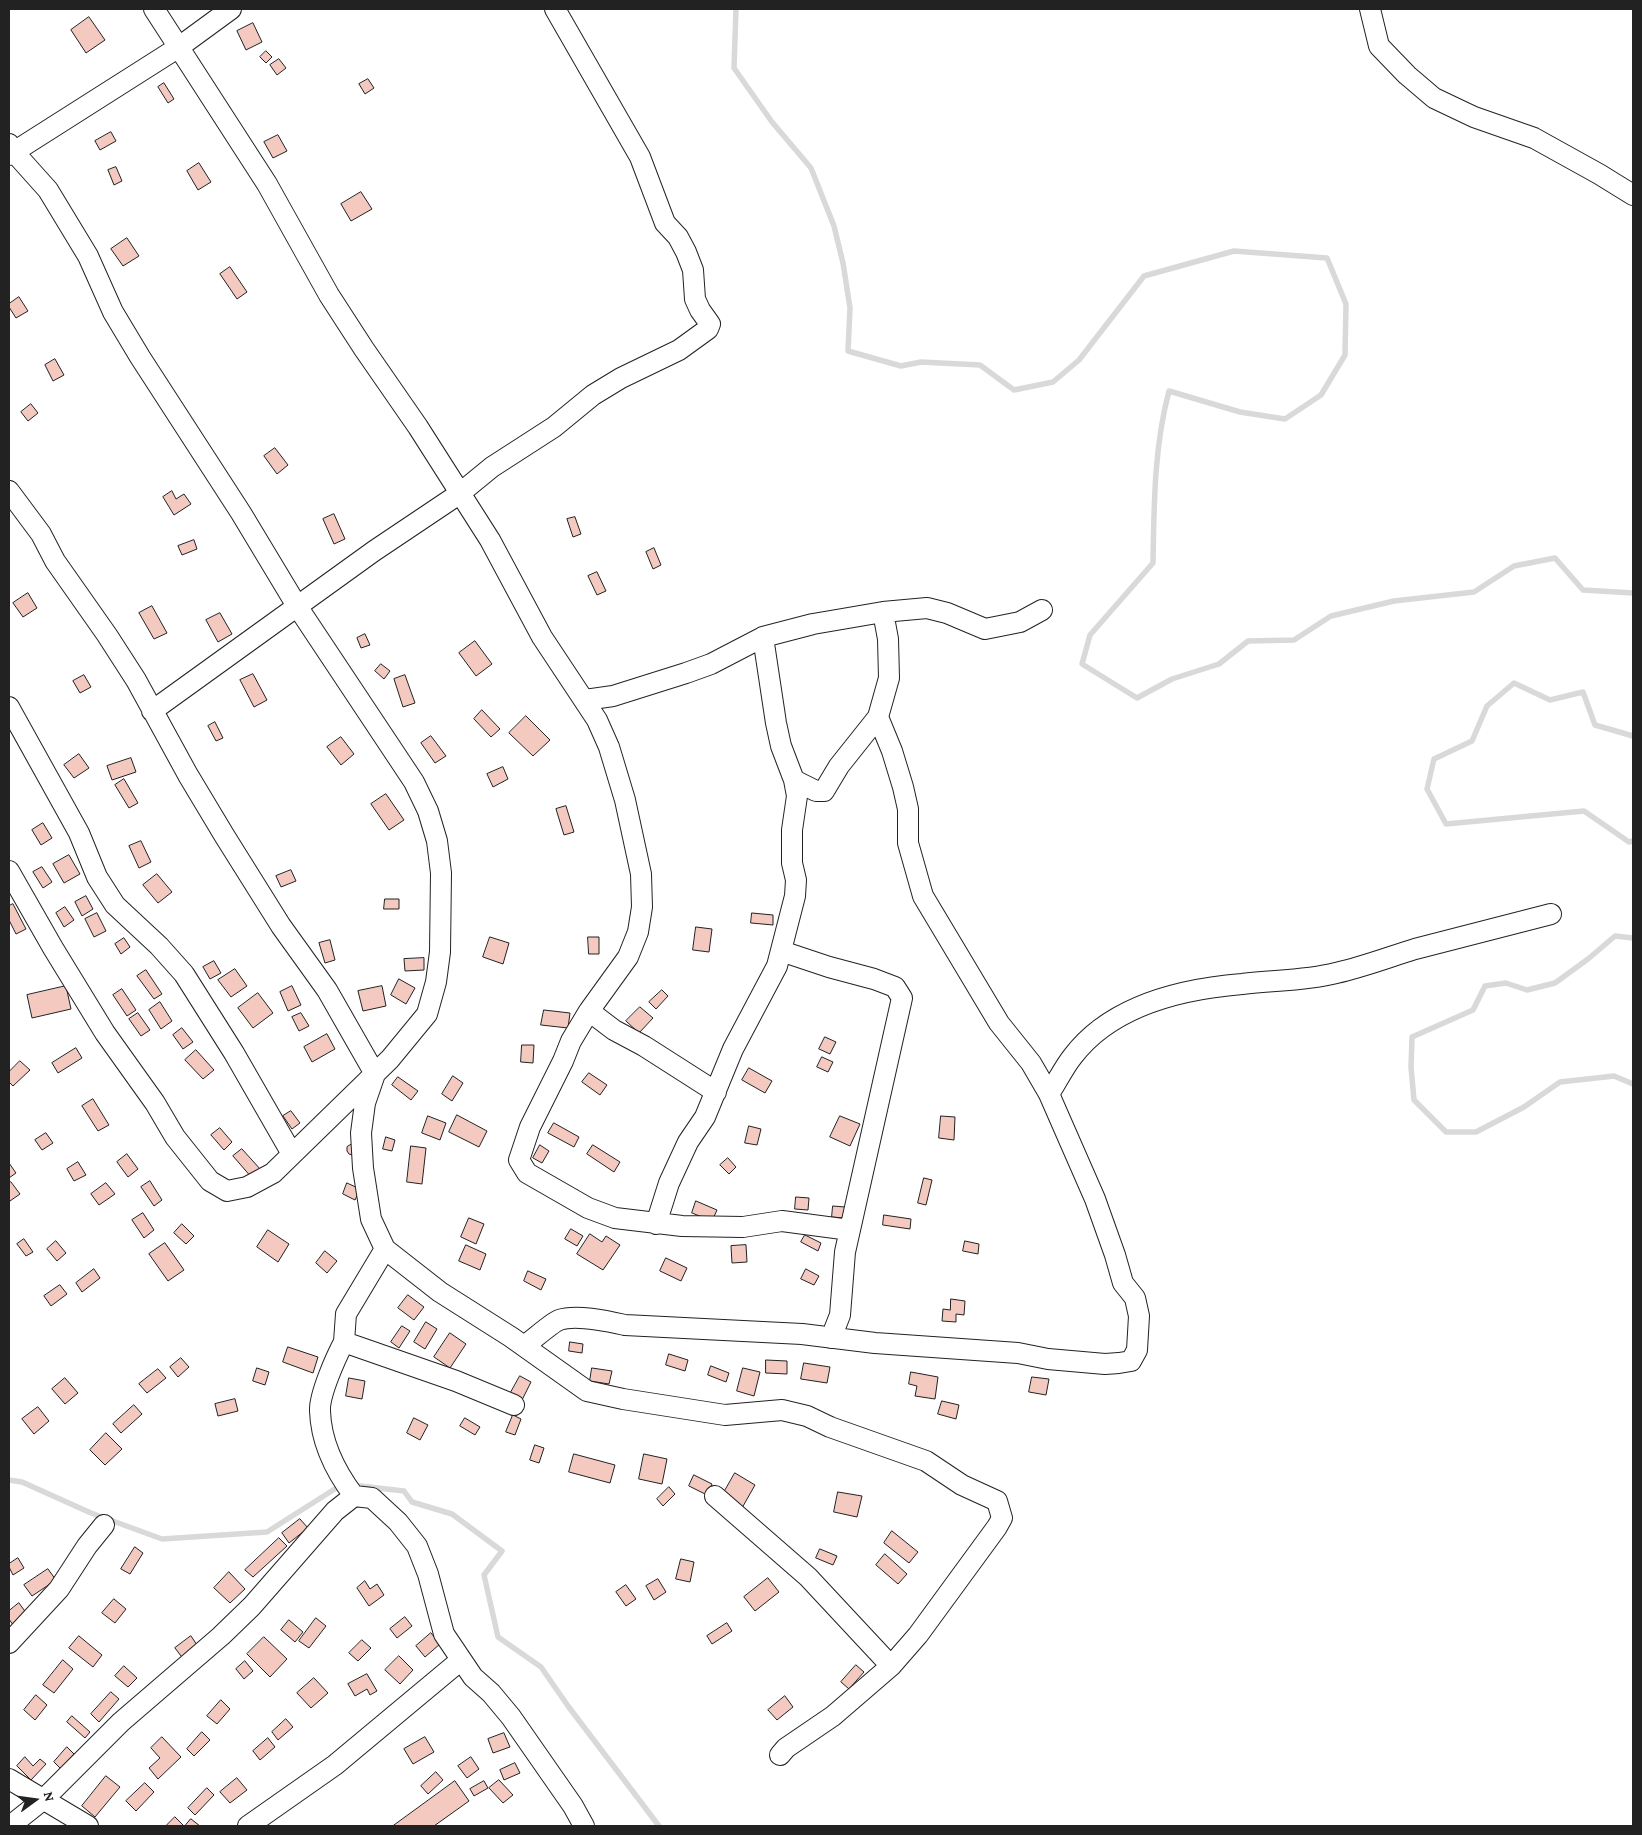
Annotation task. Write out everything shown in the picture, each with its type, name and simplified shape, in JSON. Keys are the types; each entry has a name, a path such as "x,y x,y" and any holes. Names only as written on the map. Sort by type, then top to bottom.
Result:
{"street":[{"path":"154,9 267,184 329,294 418,427 490,540 542,637 598,720 625,800 641,874 642,907 638,932 628,957 571,1041 530,1126 519,1160 527,1173 588,1208 615,1218 656,1224 743,1227 782,1221 850,1230"},
{"path":"9,871 105,1033 176,1136 210,1181 227,1191 247,1187 273,1173 375,1074 427,1014 436,982 440,952 440,872 437,841 428,811 414,782 297,606 241,513 113,312 88,256 48,190 11,150 179,47 231,9"},
{"path":"152,711 297,606 459,494 492,467 554,427 593,395 622,378 679,350 708,329 710,324 695,299 692,270 686,252 678,237 665,223 640,157 555,9"},
{"path":"1370,9 1379,46 1407,75 1434,98 1474,117 1534,138 1599,174 1633,196"},
{"path":"9,491 41,534 54,561 107,635 136,680 188,776 224,836 281,926 327,990 375,1074"},
{"path":"585,700 613,696 711,664 762,637 813,624 883,612 927,608 947,613 985,629 1020,622 1042,610"},
{"path":"794,780 816,791 824,791 839,766 878,718 889,678 888,639 883,612"},
{"path":"656,1224 669,1183 688,1142 705,1117 733,1049 777,966 795,896 796,880 792,863 792,830 797,796 794,780 781,746 762,637"},
{"path":"9,707 79,832 97,877 115,905 159,946 184,974 234,1053 292,1154"},
{"path":"524,1346 559,1320 579,1318 600,1319 625,1325 802,1334 1105,1364 1119,1364 1131,1361 1136,1350 1139,1316 1135,1298 1123,1283 1095,1199 1049,1094 1031,1063 999,1023 923,896 908,843 908,809 903,787 892,751 878,718"},
{"path":"1049,1094 1073,1056 1091,1036 1110,1021 1134,1008 1183,993 1241,984 1293,981 1336,974 1414,950 1551,914"},
{"path":"781,951 829,968 896,987 902,998 845,1252 840,1315 831,1338"},
{"path":"590,1011 614,1030 644,1046 716,1092"},
{"path":"375,1074 364,1103 362,1142 371,1220 385,1249 440,1292 524,1346 587,1391 623,1399 725,1415 782,1410 807,1416 830,1427 926,1461 962,1484 997,1501 1002,1518 997,1527 918,1635 891,1666 834,1716 786,1748 780,1755"},
{"path":"354,1496 335,1469 324,1437 319,1410 326,1383 336,1356 344,1342 346,1314 385,1249"},
{"path":"344,1342 456,1381 514,1406"},
{"path":"10,1826 44,1799 121,1722 221,1636 246,1612 335,1511 354,1496 372,1498 398,1522 417,1546 428,1574 444,1634 473,1677 491,1693 511,1717 573,1806 584,1826"},
{"path":"714,1496 808,1577 891,1666"},
{"path":"9,1643 60,1589 87,1546 104,1526"},
{"path":"248,1826 335,1765 461,1660"},
{"path":"9,1779 88,1826"}],"building":[{"path":"89,17 105,40 86,53 71,30"},
{"path":"253,23 262,42 246,50 237,31"},
{"path":"266,51 272,57 266,63 260,57"},
{"path":"279,59 286,68 277,75 270,65"},
{"path":"368,79 374,88 365,94 359,84"},
{"path":"164,83 174,99 168,103 158,87"},
{"path":"111,132 116,141 100,150 95,141"},
{"path":"278,135 287,151 273,158 264,142"},
{"path":"199,163 211,182 198,190 187,171"},
{"path":"116,167 122,181 114,185 108,170"},
{"path":"361,192 372,209 351,221 341,204"},
{"path":"127,238 139,256 123,266 111,249"},
{"path":"230,267 247,292 237,299 220,274"},
{"path":"19,297 28,311 16,318 9,304"},
{"path":"55,359 64,375 53,381 45,365"},
{"path":"31,404 38,413 28,421 21,412"},
{"path":"275,448 288,465 277,474 264,456"},
{"path":"172,491 176,499 184,494 191,504 174,515 163,497"},
{"path":"334,514 345,539 334,544 323,519"},
{"path":"575,517 581,534 573,537 567,519"},
{"path":"194,540 197,549 182,555 178,546"},
{"path":"654,548 661,565 653,569 646,552"},
{"path":"597,572 606,591 597,595 588,576"},
{"path":"28,593 37,608 23,617 13,603"},
{"path":"152,606 167,633 154,639 139,613"},
{"path":"220,613 232,634 218,642 206,620"},
{"path":"365,634 370,645 361,648 357,638"},
{"path":"475,641 492,664 476,676 459,653"},
{"path":"381,664 390,671 384,679 375,671"},
{"path":"253,674 267,700 254,707 240,680"},
{"path":"84,675 91,687 80,693 73,681"},
{"path":"405,675 415,703 403,707 394,679"},
{"path":"482,710 500,729 491,737 474,719"},
{"path":"526,716 550,740 533,756 509,733"},
{"path":"215,722 223,738 216,741 208,726"},
{"path":"431,736 446,756 435,763 421,743"},
{"path":"341,737 354,754 341,765 327,747"},
{"path":"79,754 89,768 74,778 64,765"},
{"path":"131,758 136,772 112,780 107,766"},
{"path":"503,767 508,779 493,787 487,774"},
{"path":"124,779 138,803 129,808 115,785"},
{"path":"386,794 404,820 389,830 371,804"},
{"path":"566,806 574,832 564,835 556,809"},
{"path":"43,823 52,838 41,845 32,830"},
{"path":"141,841 151,862 139,868 129,846"},
{"path":"69,855 80,874 64,883 53,864"},
{"path":"42,867 52,882 43,888 33,872"},
{"path":"291,870 296,881 281,887 276,876"},
{"path":"157,874 172,892 158,903 143,885"},
{"path":"86,896 93,909 82,916 75,902"},
{"path":"385,899 399,899 399,909 384,909"},
{"path":"13,904 26,929 16,934 9,920 9,906"},
{"path":"65,907 74,920 64,927 56,913"},
{"path":"97,913 106,931 94,937 85,919"},
{"path":"752,913 773,915 773,925 751,923"},
{"path":"696,927 712,929 709,952 693,950"},
{"path":"490,937 509,943 503,964 483,957"},
{"path":"588,937 599,937 599,954 589,954"},
{"path":"124,938 130,947 121,954 115,944"},
{"path":"330,940 335,960 325,963 319,943"},
{"path":"424,958 424,970 405,971 404,959"},
{"path":"214,961 221,973 210,979 203,967"},
{"path":"235,969 247,986 231,997 218,980"},
{"path":"146,970 162,994 154,999 137,976"},
{"path":"399,979 415,988 406,1004 391,995"},
{"path":"66,986 71,1009 32,1018 27,995"},
{"path":"292,986 301,1005 288,1011 280,992"},
{"path":"382,986 386,1006 363,1011 358,991"},
{"path":"122,989 136,1010 127,1016 113,995"},
{"path":"662,990 668,996 656,1009 649,1002"},
{"path":"258,993 273,1013 253,1028 238,1008"},
{"path":"160,1002 172,1021 161,1029 149,1010"},
{"path":"640,1007 653,1018 639,1033 626,1021"},
{"path":"544,1010 570,1013 568,1028 541,1025"},
{"path":"138,1013 150,1030 141,1036 129,1019"},
{"path":"301,1013 309,1026 299,1031 292,1017"},
{"path":"182,1028 193,1042 183,1049 173,1035"},
{"path":"327,1034 335,1049 312,1062 304,1047"},
{"path":"825,1037 836,1042 830,1054 819,1049"},
{"path":"522,1045 534,1045 533,1063 521,1062"},
{"path":"76,1048 82,1058 58,1073 52,1063"},
{"path":"196,1050 214,1070 203,1079 185,1060"},
{"path":"822,1057 833,1062 828,1072 817,1067"},
{"path":"20,1061 30,1070 13,1086 9,1082 9,1072"},
{"path":"749,1068 772,1081 765,1093 742,1080"},
{"path":"589,1073 607,1085 600,1095 582,1082"},
{"path":"453,1076 463,1083 452,1101 442,1094"},
{"path":"398,1077 418,1091 411,1100 392,1085"},
{"path":"93,1099 109,1125 98,1131 82,1106"},
{"path":"291,1111 300,1123 292,1129 283,1116"},
{"path":"457,1115 487,1131 479,1147 449,1132"},
{"path":"428,1116 446,1123 440,1140 422,1133"},
{"path":"840,1116 860,1124 850,1146 830,1137"},
{"path":"941,1116 955,1117 954,1140 939,1138"},
{"path":"554,1123 579,1137 574,1147 548,1133"},
{"path":"749,1126 761,1129 757,1145 745,1143"},
{"path":"220,1128 232,1142 224,1150 211,1135"},
{"path":"46,1133 53,1143 42,1150 35,1140"},
{"path":"386,1137 395,1140 392,1151 383,1149"},
{"path":"352,1144 354,1155 349,1154 347,1151 347,1147"},
{"path":"540,1145 549,1151 542,1163 533,1158"},
{"path":"593,1145 620,1162 614,1172 587,1154"},
{"path":"411,1146 426,1148 422,1184 407,1182"},
{"path":"242,1149 261,1170 252,1178 233,1156"},
{"path":"127,1154 138,1169 128,1177 117,1162"},
{"path":"728,1158 736,1167 729,1174 720,1165"},
{"path":"78,1162 86,1175 74,1181 67,1169"},
{"path":"9,1163 16,1173 9,1178"},
{"path":"924,1178 932,1180 926,1205 918,1203"},
{"path":"150,1181 162,1200 154,1206 141,1187"},
{"path":"11,1182 20,1194 10,1201 9,1183"},
{"path":"106,1183 115,1194 99,1205 91,1194"},
{"path":"347,1183 360,1189 355,1200 343,1194"},
{"path":"796,1197 809,1198 808,1210 795,1209"},
{"path":"696,1201 717,1210 712,1221 692,1213"},
{"path":"833,1206 845,1207 845,1218 832,1217"},
{"path":"143,1213 154,1230 144,1238 132,1220"},
{"path":"884,1215 911,1219 910,1229 883,1225"},
{"path":"469,1218 484,1224 476,1244 461,1237"},
{"path":"182,1224 194,1236 186,1244 174,1233"},
{"path":"571,1229 583,1236 577,1246 565,1239"},
{"path":"268,1230 289,1244 278,1262 257,1247"},
{"path":"590,1234 602,1242 606,1236 620,1245 603,1270 577,1254"},
{"path":"805,1235 821,1243 818,1251 801,1242"},
{"path":"24,1239 33,1252 26,1256 17,1244"},
{"path":"56,1241 66,1253 57,1261 47,1249"},
{"path":"965,1241 979,1244 978,1254 963,1251"},
{"path":"165,1243 184,1270 168,1281 149,1254"},
{"path":"466,1245 486,1254 480,1270 459,1261"},
{"path":"746,1245 747,1262 732,1263 731,1246"},
{"path":"325,1251 337,1261 327,1273 316,1263"},
{"path":"666,1258 687,1268 681,1281 660,1271"},
{"path":"94,1269 100,1278 82,1292 76,1283"},
{"path":"806,1269 819,1276 814,1285 801,1279"},
{"path":"528,1271 546,1279 541,1290 524,1281"},
{"path":"60,1285 67,1294 51,1306 44,1296"},
{"path":"408,1295 424,1307 414,1320 398,1308"},
{"path":"951,1299 965,1301 964,1315 956,1314 956,1322 942,1321 943,1309 950,1310"},
{"path":"426,1322 437,1329 425,1349 414,1342"},
{"path":"402,1326 410,1331 399,1348 391,1342"},
{"path":"450,1333 466,1344 450,1368 434,1357"},
{"path":"570,1342 583,1344 582,1353 569,1351"},
{"path":"288,1347 318,1357 313,1373 283,1362"},
{"path":"669,1354 688,1360 685,1371 666,1365"},
{"path":"181,1358 189,1367 178,1377 170,1367"},
{"path":"766,1360 787,1361 787,1374 766,1373"},
{"path":"804,1363 830,1367 827,1383 801,1379"},
{"path":"711,1366 729,1373 726,1382 708,1375"},
{"path":"257,1368 269,1372 265,1385 253,1381"},
{"path":"592,1368 612,1371 609,1384 590,1381"},
{"path":"743,1368 760,1372 754,1396 737,1391"},
{"path":"158,1369 166,1378 147,1393 139,1384"},
{"path":"911,1372 938,1377 935,1399 915,1396 917,1386 909,1384"},
{"path":"520,1376 531,1382 522,1400 510,1394"},
{"path":"1032,1377 1049,1379 1046,1395 1029,1392"},
{"path":"65,1378 78,1393 65,1404 52,1389"},
{"path":"349,1378 365,1381 362,1399 346,1396"},
{"path":"235,1399 238,1411 218,1416 215,1404"},
{"path":"942,1401 959,1405 956,1419 938,1414"},
{"path":"134,1405 142,1414 121,1433 113,1424"},
{"path":"38,1407 49,1421 34,1434 22,1419"},
{"path":"513,1415 521,1419 515,1435 506,1432"},
{"path":"414,1418 428,1425 420,1440 407,1433"},
{"path":"465,1418 480,1427 475,1435 460,1426"},
{"path":"106,1433 122,1449 105,1465 90,1450"},
{"path":"535,1445 544,1448 539,1463 530,1460"},
{"path":"574,1454 615,1465 610,1483 569,1472"},
{"path":"644,1454 667,1459 662,1484 639,1479"},
{"path":"735,1473 755,1485 742,1508 722,1496"},
{"path":"694,1475 712,1484 707,1495 689,1486"},
{"path":"669,1487 675,1494 663,1506 657,1499"},
{"path":"838,1492 862,1496 857,1517 834,1512"},
{"path":"300,1519 308,1528 289,1543 282,1533"},
{"path":"892,1531 918,1552 909,1563 884,1543"},
{"path":"279,1538 287,1546 253,1577 245,1570"},
{"path":"135,1547 143,1553 130,1574 121,1569"},
{"path":"820,1549 837,1556 833,1565 816,1558"},
{"path":"885,1554 907,1574 898,1584 876,1565"},
{"path":"18,1558 24,1568 13,1575 9,1564"},
{"path":"681,1559 694,1562 690,1582 676,1579"},
{"path":"48,1569 56,1580 32,1596 24,1585"},
{"path":"229,1572 245,1589 230,1603 214,1588"},
{"path":"768,1578 779,1592 755,1611 744,1597"},
{"path":"658,1579 666,1592 654,1600 646,1586"},
{"path":"365,1581 370,1589 377,1584 384,1595 369,1606 357,1588"},
{"path":"626,1585 636,1599 626,1606 616,1592"},
{"path":"114,1599 126,1609 115,1623 102,1613"},
{"path":"19,1603 27,1614 13,1625 9,1619 9,1611"},
{"path":"405,1617 412,1626 397,1638 390,1629"},
{"path":"316,1618 326,1626 309,1648 299,1641"},
{"path":"289,1620 303,1632 295,1642 281,1630"},
{"path":"727,1623 732,1631 712,1644 707,1636"},
{"path":"431,1633 440,1644 425,1657 416,1646"},
{"path":"79,1636 102,1655 93,1667 69,1648"},
{"path":"191,1636 199,1648 184,1660 175,1648"},
{"path":"264,1637 287,1659 270,1677 247,1654"},
{"path":"362,1640 371,1648 358,1661 349,1653"},
{"path":"399,1656 413,1670 400,1684 385,1670"},
{"path":"63,1660 73,1669 54,1693 43,1685"},
{"path":"245,1661 253,1671 244,1679 236,1669"},
{"path":"856,1665 864,1672 849,1689 841,1682"},
{"path":"124,1666 137,1678 128,1687 115,1676"},
{"path":"367,1674 377,1691 370,1695 367,1689 355,1696 348,1684"},
{"path":"314,1678 328,1693 311,1708 297,1693"},
{"path":"111,1692 119,1699 99,1722 91,1714"},
{"path":"36,1695 47,1705 35,1720 24,1710"},
{"path":"785,1696 793,1707 777,1720 768,1710"},
{"path":"221,1700 230,1709 217,1724 207,1716"},
{"path":"72,1716 90,1732 85,1738 67,1722"},
{"path":"286,1719 293,1727 278,1740 272,1732"},
{"path":"202,1732 210,1740 194,1756 187,1749"},
{"path":"504,1733 510,1747 493,1753 488,1739"},
{"path":"162,1737 181,1757 158,1779 149,1768 160,1758 151,1748"},
{"path":"425,1737 434,1752 413,1764 404,1749"},
{"path":"268,1738 275,1747 260,1760 253,1751"},
{"path":"67,1747 74,1754 61,1769 54,1762"},
{"path":"25,1757 33,1766 40,1759 46,1764 31,1780 17,1766"},
{"path":"471,1757 479,1769 467,1778 458,1766"},
{"path":"515,1763 520,1773 504,1780 500,1770"},
{"path":"436,1772 443,1780 428,1794 421,1786"},
{"path":"106,1776 120,1787 95,1817 82,1806"},
{"path":"237,1778 247,1790 230,1803 220,1792"},
{"path":"499,1780 513,1795 503,1803 489,1788"},
{"path":"455,1781 469,1801 434,1826 393,1826"},
{"path":"484,1781 488,1788 474,1796 470,1789"},
{"path":"145,1783 154,1792 136,1811 126,1801"},
{"path":"207,1788 214,1795 195,1815 188,1808"},
{"path":"175,1817 183,1825 166,1826"},
{"path":"191,1819 200,1826 185,1826"}],"waterway":[{"path":"736,9 734,68 772,122 811,168 834,226 843,263 850,308 848,351 901,366 921,362 980,365 1014,390 1053,382 1079,360 1144,276 1234,251 1327,258 1346,304 1345,355 1321,395 1285,419 1240,412 1169,391 1160,433 1153,563 1090,635 1082,664 1137,698 1172,679 1219,664 1248,641 1294,640 1331,616 1394,601 1474,592 1514,566 1555,558 1583,590 1633,593"},
{"path":"1633,736 1595,725 1583,692 1550,700 1514,683 1487,706 1472,741 1434,759 1427,789 1446,824 1584,811 1629,842 1633,841"},
{"path":"1633,938 1615,936 1555,983 1527,990 1506,983 1485,986 1473,1010 1412,1037 1411,1067 1414,1100 1446,1132 1476,1132 1524,1107 1560,1082 1614,1076 1633,1084"},
{"path":"9,1480 22,1482 91,1513 162,1539 267,1532 341,1485"},
{"path":"352,1485 404,1491 412,1502 452,1514 502,1551 484,1575 498,1637 541,1667 568,1706 659,1826"}]}
